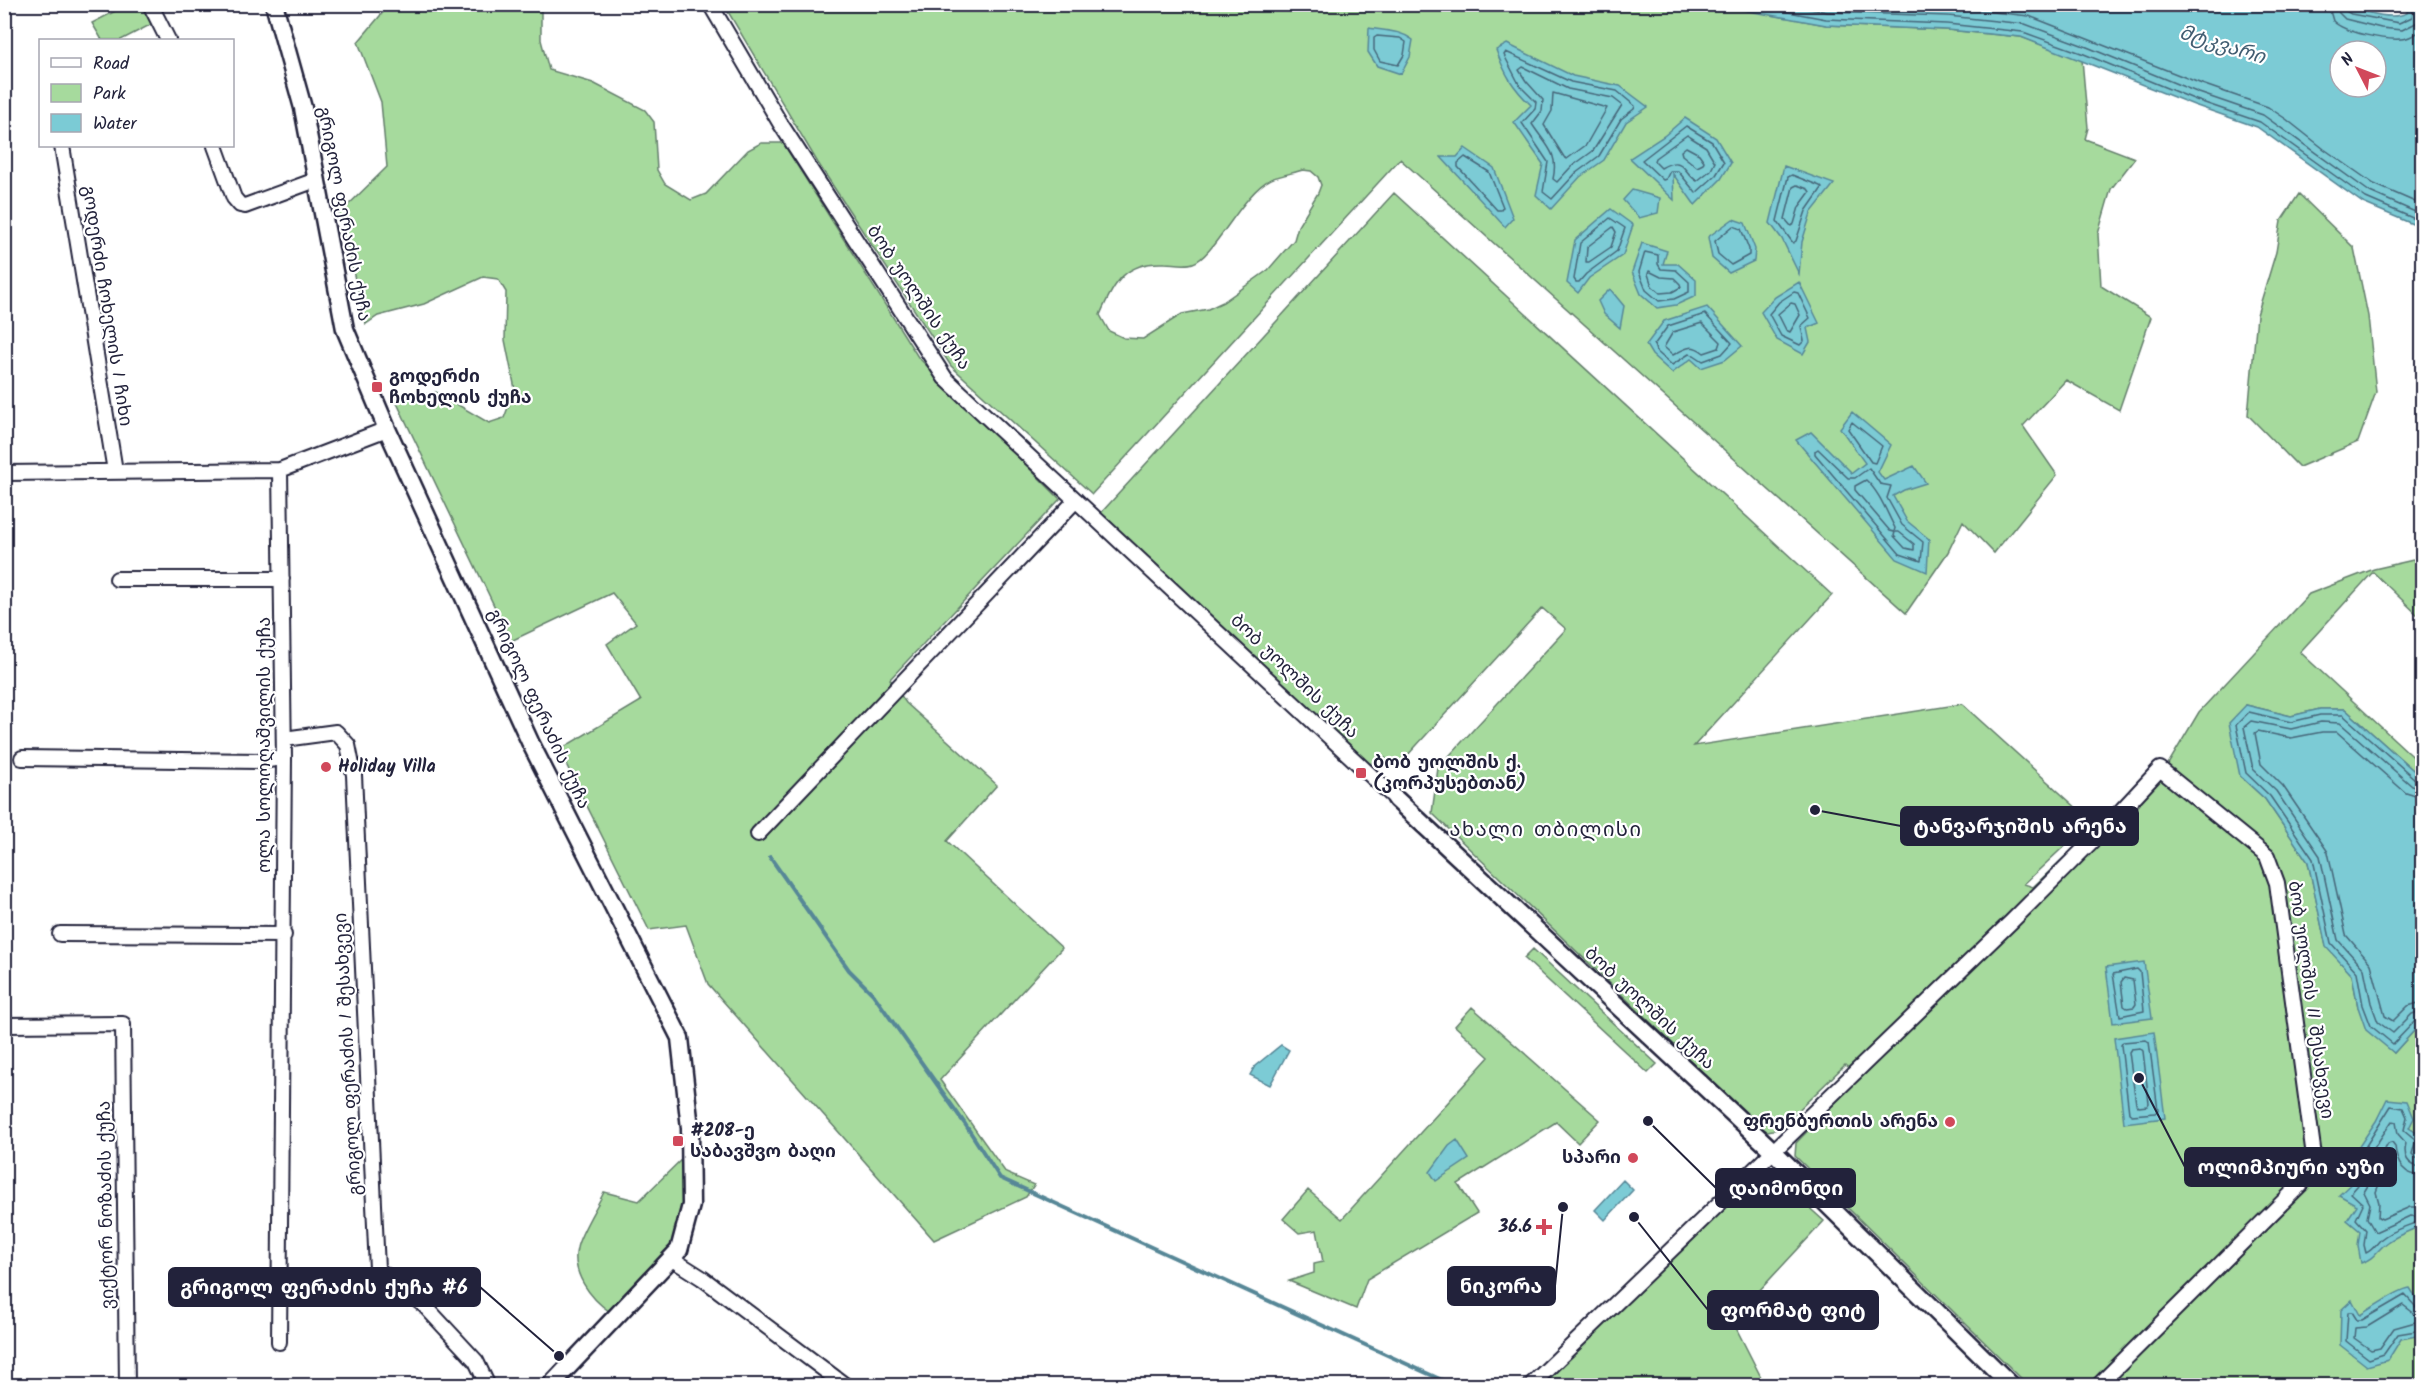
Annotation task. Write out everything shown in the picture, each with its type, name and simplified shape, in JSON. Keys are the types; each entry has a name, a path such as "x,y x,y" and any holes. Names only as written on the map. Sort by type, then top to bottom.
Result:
{"street":[{"path":"150,4 168,39"},
{"name":"გრიგოლ ფერაძის ქუჩა","path":"274,4 303,108 345,329 387,429 531,744 680,1038 690,1128 690,1205 679,1250 550,1386"},
{"name":"ბობ უოლშის ქუჩა","path":"710,4 780,123 945,378 1772,1150 2013,1386"},
{"name":"გოდერძი ჩოხელის I ჩიხი","path":"62,147 115,471"},
{"path":"215,147 234,198 240,205 245,206 316,180"},
{"path":"4,473 280,470 387,429"},
{"name":"ოლა სოლოღაშვილის ქუჩა","path":"279,1342 284,935 280,470"},
{"path":"758,834 1076,500"},
{"path":"117,579 282,579"},
{"name":"გრიგოლ ფერაძის I შესახვევი","path":"284,739 336,732 348,745 354,775 377,1269 424,1305 476,1361 488,1386"},
{"path":"22,758 260,761 284,758"},
{"name":"ბობ უოლშის II შესახვევი","path":"1772,1150 2012,921 2107,826 2160,768 2267,856 2277,883 2314,1156 2310,1170 2302,1182 2098,1386"},
{"path":"60,934 284,935"},
{"name":"ვიქტორ ნოზაძის ქუჩა","path":"4,1025 123,1024 127,1386"},
{"path":"1530,1386 1772,1150"},
{"path":"672,1258 846,1386"}],"green space":[{"path":"143,4 152,24 123,39 101,39 92,23 127,5"},
{"path":"390,4 538,5 541,7 541,40 549,70 593,83 645,110 654,122 657,170 665,184 691,200 706,194 748,150 761,143 783,143 918,357 1060,499 890,679 906,703 997,785 947,841 1062,948 940,1080 1006,1173 1034,1185 1026,1197 934,1240 708,984 686,925 649,930 559,750 641,701 607,644 636,623 612,593 511,641 396,401 436,392 489,423 504,418 515,389 505,340 506,292 498,279 483,277 424,304 378,316 366,324 339,214 387,167 381,102 358,42"},
{"path":"1715,4 1826,25 1947,30 2021,37 2082,59 2088,128 2085,139 2135,158 2111,189 2098,234 2101,286 2151,317 2119,410 2066,380 2023,426 2057,475 1994,553 1963,521 1948,552 1906,613 1400,159 1092,494 951,366 818,163 724,5","holes":["1303,170 1311,171 1318,177 1321,185 1318,193 1298,226 1294,240 1268,270 1223,302 1208,309 1182,314 1143,339 1124,338 1109,331 1100,315 1116,284 1123,276 1131,270 1152,263 1193,263 1210,249 1260,186 1279,176"]},
{"path":"1394,193 1832,595 1694,746 1962,704 2091,821 2024,884 2033,887 2148,777 2167,766 2199,712 2309,594 2374,569 2422,558 2422,619 2373,572 2300,652 2422,765 2422,778 2345,709 2320,709 2291,716 2246,705 2240,776 2265,799 2308,862 2326,946 2352,975 2358,1007 2394,1053 2422,1022 2422,1385 2028,1385 1795,1156 1796,1143 1859,1078 1845,1065 1779,1129 1767,1131 1761,1128 1432,813 1438,768 1566,629 1542,608 1396,768 1381,754 1370,765 1100,514"},
{"path":"2299,194 2354,248 2368,316 2376,392 2358,442 2299,467 2248,415 2257,315 2276,252 2281,221"},
{"path":"1533,949 1657,1064 1648,1073 1524,958"},
{"path":"1472,1007 1600,1120 1578,1143 1556,1122 1458,1184 1477,1213 1367,1279 1356,1309 1289,1281 1314,1273 1314,1264 1323,1262 1317,1230 1299,1233 1283,1219 1308,1190 1342,1219 1489,1057 1455,1026"},
{"path":"690,1151 687,1197 680,1227 655,1267 610,1312 589,1292 577,1267 577,1248 585,1228 604,1192 639,1201"},
{"path":"1764,1167 1824,1221 1732,1320 1765,1385 1536,1386"}],"water":[{"name":"მტკვარი","path":"2344,4 2367,12 2392,16 2407,13 2408,5 2422,5 2422,228 2363,203 2257,127 2194,105 2021,37 1947,30 1826,25 1715,5"},
{"path":"1369,28 1398,33 1413,40 1410,57 1401,74 1377,66 1368,52"},
{"path":"1507,44 1573,76 1620,86 1648,107 1626,122 1604,160 1580,177 1551,209 1536,195 1543,164 1514,122 1531,105 1514,86 1499,59 1496,50"},
{"path":"1685,118 1716,138 1731,163 1721,179 1695,205 1673,174 1674,200 1630,158 1664,136"},
{"path":"1465,148 1494,168 1513,218 1505,227 1441,157 1457,157"},
{"path":"1784,166 1834,184 1811,213 1802,242 1799,274 1782,239 1770,223"},
{"path":"1632,190 1660,198 1658,213 1639,218 1623,200"},
{"path":"1611,209 1633,225 1623,255 1589,278 1578,293 1567,283 1575,240"},
{"path":"1733,219 1745,223 1755,249 1754,261 1729,273 1712,258 1708,237"},
{"path":"1642,243 1667,251 1663,264 1678,264 1696,280 1696,296 1676,305 1657,308 1641,294 1632,272"},
{"path":"1799,282 1819,323 1807,328 1810,342 1803,354 1777,340 1761,312 1775,297"},
{"path":"1610,289 1624,306 1620,328 1604,314 1598,301"},
{"path":"1707,307 1742,346 1725,360 1701,368 1691,359 1672,373 1652,355 1646,345 1664,321"},
{"path":"1852,412 1891,445 1878,472 1884,480 1914,466 1926,483 1893,496 1907,521 1929,539 1927,572 1897,559 1796,440 1811,432 1852,473 1865,463 1840,428"},
{"path":"2246,705 2291,716 2320,709 2345,709 2422,778 2422,1022 2394,1053 2366,1030 2358,1007 2352,975 2326,947 2308,862 2265,799 2240,776 2229,723"},
{"path":"2144,962 2152,1018 2113,1023 2106,967"},
{"path":"2154,1032 2165,1118 2124,1123 2114,1038"},
{"path":"1281,1045 1289,1050 1270,1085 1250,1075 1255,1066"},
{"path":"2387,1099 2407,1101 2414,1118 2409,1128 2422,1136 2422,1143 2417,1152 2422,1154 2422,1234 2416,1228 2402,1234 2384,1245 2370,1259 2361,1263 2358,1245 2360,1231 2347,1220 2357,1205 2339,1195 2358,1177 2358,1148"},
{"path":"1457,1140 1469,1159 1436,1181 1430,1172 1449,1146"},
{"path":"1623,1180 1633,1190 1605,1220 1595,1210"},
{"path":"2410,1288 2422,1307 2422,1335 2401,1339 2388,1360 2367,1366 2340,1345 2341,1310 2352,1300 2360,1315 2392,1295"}],"waterway":[{"path":"770,857 849,970 873,994 965,1124 1000,1178 1455,1386"}],"place":[{"name":"გოდერძი ჩოხელის ქუჩა","path":"377,387"},
{"name":"Holiday Villa","path":"326,767"},
{"name":"ბობ უოლშის ქ. (კორპუსებთან)","path":"1361,773"},
{"name":"ტანვარჯიშის არენა","path":"1815,810"},
{"name":"ოლიმპიური აუზი","path":"2139,1078"},
{"name":"დაიმონდი","path":"1648,1121"},
{"name":"ფრენბურთის არენა","path":"1950,1122"},
{"name":"#208-ე საბავშვო ბაღი","path":"678,1141"},
{"name":"სპარი","path":"1633,1158"},
{"name":"ნიკორა","path":"1563,1207"},
{"name":"ფორმატ ფიტ","path":"1634,1217"},
{"name":"36.6","path":"1544,1227"},
{"name":"გრიგოლ ფერაძის ქუჩა #6","path":"559,1356"}],"district":[{"name":"ახალი თბილისი","path":"1546,831"}]}
